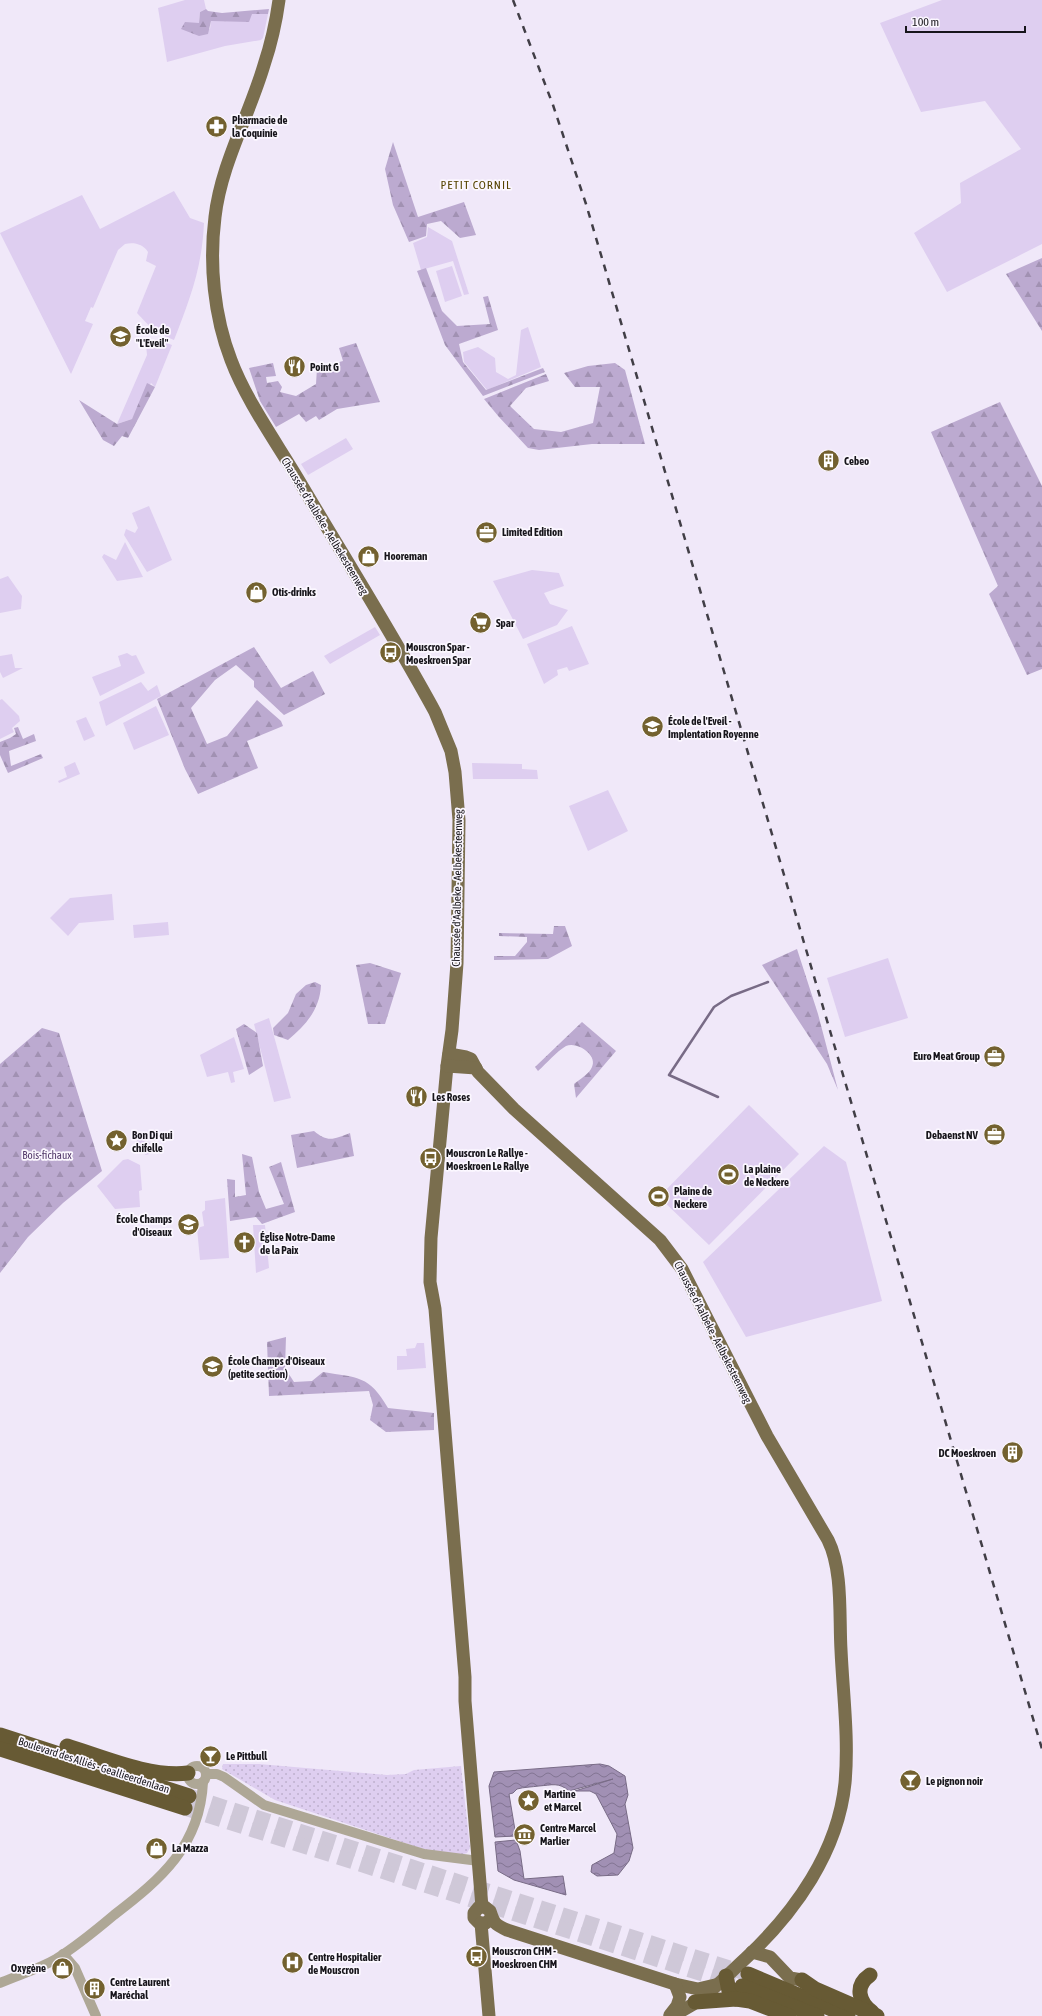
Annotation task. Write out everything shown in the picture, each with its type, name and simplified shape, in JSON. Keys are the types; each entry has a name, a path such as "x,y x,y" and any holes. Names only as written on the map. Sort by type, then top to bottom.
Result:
{"highway":[{"path":"0,1726 153,1772 171,1774 195,1788"},
{"name":"Boulevard des Alliés - Geallieerdenlaan","path":"0,1734 195,1788"},
{"name":"Boulevard des Alliés - Geallieerdenlaan","path":"0,1749 195,1788"},
{"path":"870,1975 864,1979 859,1991 860,1998 865,2006 878,2016"},
{"path":"721,1980 729,1991 742,1986 816,2016"},
{"path":"802,1980 815,1989 878,2016"},
{"path":"742,1986 750,2001 789,2016"},
{"path":"696,2002 742,1986 848,2016"}],"main road":[{"name":"Chaussée d'Aalbeke - Aelbekesteenweg","path":"279,0 264,66 226,168 221,187 215,217 214,283 223,335 237,374 282,455 417,679 448,740 455,772 459,820 457,963 448,1060 476,1068 526,1121 660,1240 673,1255 690,1283 767,1436 828,1540 833,1554 837,1573 846,1770 842,1801 835,1829 811,1879 764,1940"},
{"path":"448,1060 432,1219 430,1282 435,1309 479,1861 482,1907 475,1910 474,1916 476,1921 486,1921 507,1930 675,1984 698,1989 721,1980"},
{"path":"486,1921 485,1953 489,2016"},
{"path":"485,1953 491,1936 507,1930"},
{"path":"669,2016 696,2002 709,1992 764,1940 802,1980"},
{"path":"752,1952 770,1957 790,1978 802,1980"},
{"path":"669,2016 677,2006 680,1997 675,1984"}],"street":[{"path":"0,1983 63,1954 142,1894 172,1865 191,1835 195,1788 217,1774 224,1777 264,1804 424,1854 479,1861"},
{"path":"63,1954 75,1968 96,2016"}],"shaded area":[{"path":"185,0 204,0 206,9 200,12 199,23 210,29 211,21 252,14 268,14 263,38 261,40 225,46 167,62 158,8"},
{"path":"942,0 1042,0 1042,244 947,292 914,233 961,203 960,183 1021,149 985,101 921,112 880,23"},
{"path":"174,191 190,218 204,223 198,269 190,297 174,340 155,332 137,313 156,266 146,261 148,252 144,247 132,243 125,244 118,250 93,308 91,307 85,321 93,324 71,374 0,233 82,195 100,229"},
{"path":"428,227 452,241 469,294 464,295 453,261 421,270 413,243 427,237"},
{"path":"452,266 462,296 445,302 436,271"},
{"path":"528,327 541,367 487,390 464,362 463,352 478,347 495,358 496,372 508,379 516,375 521,330"},
{"path":"156,339 172,345 155,387 151,383 132,419 117,424 147,355 146,345"},
{"path":"346,438 353,449 308,475 301,464"},
{"path":"149,506 172,560 147,572 124,535 126,529 135,533 138,528 132,513"},
{"path":"125,542 143,577 117,581 102,557 104,554 116,560"},
{"path":"532,570 559,573 564,586 544,593 550,604 568,610 557,625 523,639 493,581"},
{"path":"8,576 22,596 21,609 0,613 0,579"},
{"path":"572,626 589,664 569,671 567,667 557,670 558,675 544,684 527,644"},
{"path":"375,627 380,635 330,664 324,656"},
{"path":"127,653 132,656 136,655 145,673 100,696 92,677 121,666 118,656"},
{"path":"12,654 15,668 23,668 3,678 0,672 0,656"},
{"path":"141,682 148,691 157,685 161,696 106,726 99,702"},
{"path":"2,699 19,716 20,721 12,728 14,732 0,739 0,700"},
{"path":"156,706 169,735 134,750 123,723"},
{"path":"86,717 95,736 84,741 76,721"},
{"path":"75,762 80,774 59,783 58,781 67,777 64,767"},
{"path":"472,763 522,764 522,769 537,770 538,779 473,779"},
{"path":"608,790 628,831 588,851 569,806"},
{"path":"112,894 114,920 79,923 68,936 50,918 70,898"},
{"path":"168,922 169,935 134,938 133,925"},
{"path":"888,958 908,1018 845,1037 827,978"},
{"path":"269,1018 291,1098 274,1102 254,1024"},
{"path":"234,1037 244,1069 233,1072 235,1082 231,1083 228,1072 207,1077 200,1055"},
{"name":"La plaine de Neckere","path":"749,1105 799,1154 709,1245 659,1197"},
{"path":"144,1139 152,1145 152,1153 146,1155 136,1148 136,1141"},
{"path":"824,1146 846,1162 882,1301 746,1337 703,1262"},
{"path":"128,1159 140,1165 142,1190 139,1191 140,1207 115,1209 97,1186 123,1160"},
{"path":"225,1198 229,1258 200,1260 197,1228 204,1226 202,1212 205,1210 205,1201"},
{"path":"253,1225 265,1225 269,1268 256,1273"},
{"path":"417,1343 424,1343 426,1368 397,1370 397,1356 407,1356 406,1349 415,1348"},
{"path":"223,1764 259,1764 387,1775 406,1774 414,1770 461,1766 470,1848 467,1853 460,1855 426,1850 275,1800 222,1769"}],"green space":[{"path":"206,9 208,11 222,13 269,9 268,14 252,14 249,22 211,21 208,34 199,36 181,29 185,22 199,23 200,12"},
{"path":"393,142 418,217 464,202 476,235 460,238 441,221 427,224 426,236 409,242 393,205 385,169"},
{"path":"1042,258 1042,331 1006,274"},
{"path":"426,268 442,311 457,326 490,324 483,297 488,296 498,330 459,344 463,362 486,390 543,368 545,372 483,396 445,345 417,271"},
{"path":"356,343 380,402 337,409 319,420 316,416 306,422 299,414 276,427 260,401 249,368 273,363 276,376 266,377 267,383 278,381 282,387 280,392 296,396 316,384 317,368 343,361 339,348"},
{"path":"615,363 625,370 645,444 592,444 539,450 528,448 484,399 546,374 549,381 526,388 510,406 534,429 561,432 593,423 600,387 575,387 564,373 588,366"},
{"path":"147,383 155,387 128,438 122,436 114,446 103,440 79,400 117,424 132,419"},
{"path":"1000,402 1042,486 1042,669 1027,675 989,594 998,586 931,432"},
{"path":"254,647 281,688 313,671 325,694 284,715 254,687 254,681 236,665 215,680 191,708 207,744 227,736 257,700 281,721 283,726 247,741 258,768 198,794 185,769 157,699"},
{"path":"18,727 23,739 34,734 36,741 9,751 11,766 41,754 43,758 8,773 0,755 0,742 16,734 14,728"},
{"path":"554,926 565,926 572,946 548,959 494,960 494,956 515,956 527,942 527,937 499,936 499,933 553,934"},
{"path":"797,949 818,1014 838,1090 827,1064 762,965"},
{"path":"370,963 401,973 385,1024 368,1024 356,965"},
{"path":"315,982 321,985 320,994 311,1016 288,1040 274,1035 273,1028 288,1013 296,994 306,985"},
{"path":"582,1022 616,1051 576,1098 574,1084 589,1072 593,1062 592,1058 585,1050 576,1045 566,1046 555,1054 538,1071 535,1067"},
{"path":"244,1024 257,1033 263,1066 249,1075 236,1029"},
{"name":"Bois-fichaux","path":"42,1028 59,1033 102,1171 63,1203 28,1237 0,1273 0,1064"},
{"path":"314,1131 323,1137 331,1139 350,1133 354,1156 297,1168 291,1135"},
{"path":"242,1154 252,1157 259,1192 266,1209 284,1204 269,1167 281,1162 295,1212 262,1224 256,1217 230,1221 227,1179 235,1180 235,1197 246,1195"},
{"path":"286,1337 285,1368 294,1382 312,1381 323,1372 354,1377 362,1380 375,1389 388,1408 434,1413 434,1430 386,1432 370,1420 373,1405 369,1391 269,1396 267,1342"}],"water":[{"path":"600,1764 609,1766 625,1776 628,1795 625,1804 633,1848 629,1861 618,1875 597,1876 591,1872 592,1865 614,1853 617,1834 596,1794 590,1791 575,1791 613,1779 569,1791 559,1785 525,1787 517,1789 513,1793 509,1794 516,1836 495,1837 489,1786 494,1772"},
{"path":"516,1840 520,1851 524,1879 563,1876 566,1895 514,1880 498,1871 495,1842"}],"waterway":[{"path":"718,1097 669,1075 714,1007 731,996 768,982"}],"tunnel":[{"path":"189,1796 745,1973"},
{"path":"185,1808 734,1984"}],"railway":[{"path":"513,0 553,105 586,204 1042,1749"}],"place":[{"name":"Pharmacie de la Coquinie","path":"217,126"},
{"name":"École de \"L'Eveil\"","path":"120,336"},
{"name":"Point G","path":"294,367"},
{"name":"Cebeo","path":"829,461"},
{"name":"Limited Edition","path":"487,532"},
{"name":"Hooreman","path":"369,556"},
{"name":"Otis-drinks","path":"256,592"},
{"name":"Spar","path":"480,623"},
{"name":"Mouscron Spar - Moeskroen Spar","path":"391,653"},
{"name":"École de l'Eveil - Implentation Royenne","path":"652,727"},
{"name":"Euro Meat Group","path":"995,1056"},
{"name":"Les Roses","path":"417,1097"},
{"name":"Debaenst NV","path":"994,1135"},
{"name":"Bon Di qui chifelle","path":"117,1141"},
{"name":"Mouscron Le Rallye - Moeskroen Le Rallye","path":"430,1159"},
{"name":"La plaine de Neckere","path":"729,1175"},
{"name":"Plaine de Neckere","path":"659,1197"},
{"name":"École Champs d'Oiseaux","path":"188,1225"},
{"name":"Église Notre-Dame de la Paix","path":"245,1243"},
{"name":"École Champs d'Oiseaux (petite section)","path":"212,1367"},
{"name":"DC Moeskroen","path":"1012,1453"},
{"name":"Le Pittbull","path":"210,1756"},
{"name":"Le pignon noir","path":"911,1781"},
{"name":"Martine et Marcel","path":"529,1800"},
{"name":"Centre Marcel Marlier","path":"525,1834"},
{"name":"La Mazza","path":"157,1848"},
{"name":"Mouscron CHM - Moeskroen CHM","path":"477,1957"},
{"name":"Centre Hospitalier de Mouscron","path":"293,1963"},
{"name":"Oxygène","path":"62,1968"},
{"name":"Centre Laurent Maréchal","path":"95,1988"}],"district":[{"name":"PETIT CORNIL","path":"476,185"}]}
